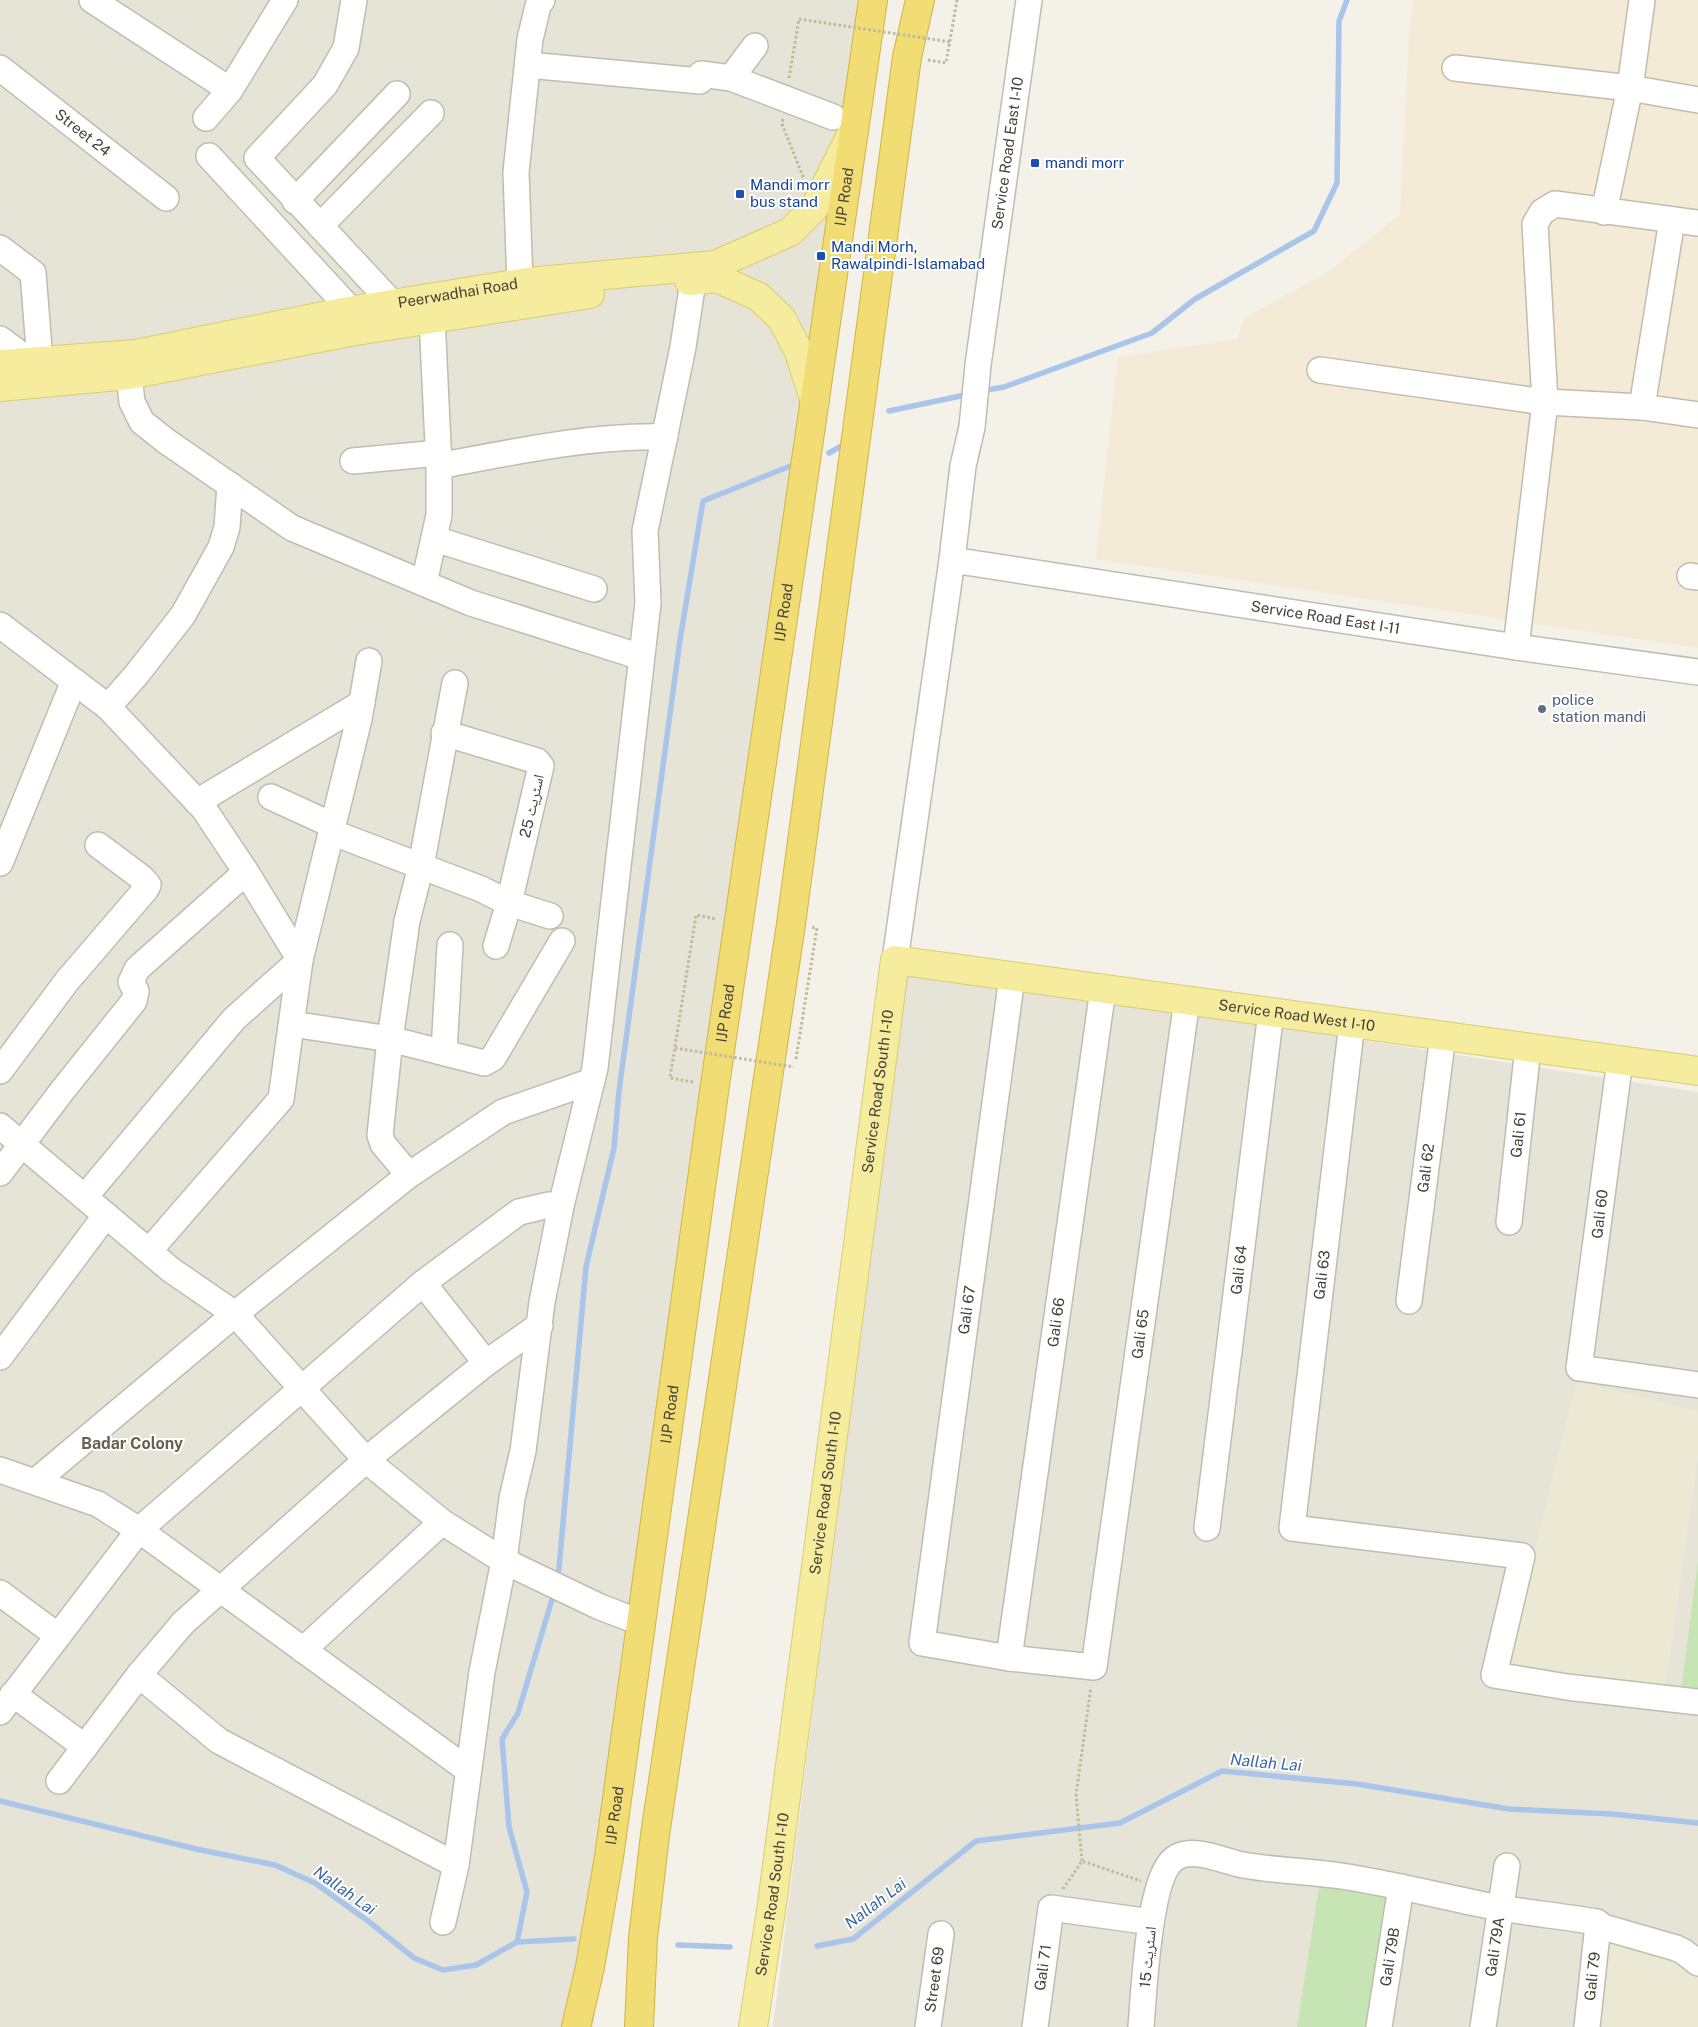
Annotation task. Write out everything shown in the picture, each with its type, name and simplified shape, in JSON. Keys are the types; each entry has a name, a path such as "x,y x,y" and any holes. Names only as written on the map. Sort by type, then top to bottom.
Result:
{"highway":[{"name":"IJP Road","path":"576,2027 590,1966 609,1857 715,1085 815,402 844,124 873,0"},
{"path":"639,2027 643,1938 655,1835 791,924 906,67 920,0"}],"main road":[{"name":"Peerwadhai Road","path":"0,364 35,361 132,365 351,310 520,284 715,265 790,232 815,207 844,124"},
{"path":"0,386 432,318 717,278 759,297 782,319 799,352 815,402"},
{"name":"Service Road West I-10","path":"895,960 1698,1071"},
{"name":"Service Road South I-10","path":"753,2027 772,1904 895,960"}],"street":[{"path":"206,118 230,90 284,0"},
{"path":"354,0 346,48 325,85 257,158 295,201 393,304"},
{"path":"520,284 516,172 530,39 538,6 542,0"},
{"name":"Service Road East I-10","path":"895,960 952,560 963,466 972,427 978,365 1029,0"},
{"path":"1604,212 1630,88 1642,0"},
{"path":"108,4 230,90"},
{"path":"731,78 755,46"},
{"path":"528,65 731,78 844,124"},
{"name":"Street 24","path":"0,68 166,198"},
{"path":"1455,68 1630,88 1698,100"},
{"path":"295,201 397,94"},
{"path":"320,226 431,113"},
{"path":"208,156 351,310"},
{"path":"1516,647 1545,402 1535,224 1542,212 1554,204 1698,223"},
{"path":"1642,407 1672,220"},
{"path":"0,248 33,273 35,361"},
{"path":"443,1922 456,1865 482,1672 504,1561 512,1498 523,1451 540,1324 561,1206 592,1081 648,603 645,531 665,437 693,281"},
{"path":"424,584 439,515 439,459 432,318"},
{"path":"0,339 35,361"},
{"path":"132,365 132,402 142,422 292,528 471,603 641,657"},
{"path":"1320,370 1545,402 1642,407 1698,415"},
{"path":"353,461 439,459 643,436 665,437"},
{"path":"108,707 138,674 183,615 221,547 228,527 230,485"},
{"path":"435,539 594,590"},
{"name":"Service Road East I-11","path":"952,560 1516,647 1698,672"},
{"path":"0,625 108,707 197,802 246,872 300,960"},
{"path":"149,1251 281,1099 300,960 362,703 369,661"},
{"path":"0,864 74,681"},
{"path":"409,1175 383,1144 380,1136 390,1039 407,921 421,866 444,733 455,683"},
{"path":"197,802 362,703"},
{"name":"اسٹریٹ 25","path":"444,733 537,761 541,766 509,903 496,946"},
{"path":"271,797 332,829 509,903 550,916"},
{"path":"0,1071 67,981 148,885 142,878 98,845"},
{"path":"0,1173 134,1001 136,991 130,982 137,969 246,872"},
{"path":"292,1024 390,1039 484,1063 493,1058 562,941"},
{"path":"444,1052 450,945"},
{"path":"94,1186 234,1019 300,960"},
{"name":"Gali 67","path":"1010,1658 922,1643 1012,977"},
{"name":"Gali 66","path":"1010,1658 1103,989"},
{"name":"Gali 65","path":"1094,1666 1186,1000"},
{"name":"Gali 64","path":"1207,1528 1271,1012"},
{"name":"Gali 63","path":"1352,1023 1292,1528 1522,1556 1494,1675 1698,1702"},
{"name":"Gali 62","path":"1409,1301 1442,1035"},
{"name":"Gali 61","path":"1509,1222 1528,1047"},
{"name":"Gali 60","path":"1620,1060 1579,1368 1698,1385"},
{"path":"36,1481 235,1314 409,1175 503,1112 592,1081"},
{"path":"0,1126 171,1270 235,1314 303,1387 366,1460 442,1522 504,1561 600,1607 642,1623"},
{"path":"85,1747 3,1707 139,1530 423,1283 519,1212 548,1205 561,1206"},
{"path":"0,1356 106,1215"},
{"path":"423,1283 486,1363"},
{"path":"59,1781 139,1676 183,1623 366,1460 486,1363 540,1324"},
{"path":"0,1470 98,1504 139,1530 468,1770"},
{"path":"303,1650 442,1522"},
{"path":"0,1593 58,1636"},
{"path":"1010,1658 1094,1666"},
{"path":"139,1676 220,1741 456,1865"},
{"name":"اسٹریٹ 15","path":"1141,2027 1151,1922 1158,1887 1168,1866 1177,1856 1211,1855 1242,1865 1339,1876 1401,1887"},
{"name":"Gali 79A","path":"1483,2027 1507,1866"},
{"path":"1401,1887 1501,1908 1597,1922 1603,1927 1676,1948 1698,1963"},
{"name":"Gali 79B","path":"1379,2027 1401,1887"},
{"path":"1051,1908 1151,1922"},
{"name":"Gali 71","path":"1035,2027 1051,1908"},
{"name":"Gali 79","path":"1587,2027 1597,1934 1603,1927"},
{"name":"Street 69","path":"928,2027 941,1934"}],"path":[{"path":"946,63 957,0"},
{"path":"788,86 799,19 950,42"},
{"path":"783,115 782,124 815,207"},
{"path":"670,1078 696,916"},
{"path":"675,1048 794,1067 817,928"},
{"path":"1051,1908 1082,1861 1076,1795 1094,1666"},
{"path":"1082,1861 1158,1887"}],"shaded area":[{"path":"0,0 867,0 593,2027 0,2027"},
{"path":"1413,0 1698,0 1698,648 1096,559 1118,357 1238,339 1243,319 1328,272 1400,215 1409,40"},
{"path":"906,970 1698,1092 1698,2027 773,2027"},
{"path":"1577,1381 1698,1411 1698,1457 1665,1689 1506,1662"},
{"path":"1607,1936 1686,1967 1698,1978 1698,2027 1593,2027"}],"green space":[{"path":"1698,1560 1698,1693 1681,1691"},
{"path":"1320,1881 1391,1892 1370,2027 1297,2027"}],"waterway":[{"path":"981,391 1004,387 1152,333 1195,299 1314,231 1337,183 1339,21 1347,0"},
{"path":"889,411 970,394"},
{"path":"829,453 845,444"},
{"path":"558,1579 586,1267 614,1148 619,1091 680,640 703,501 798,463"},
{"path":"517,1942 527,1892 509,1827 502,1739 518,1713 554,1593"},
{"name":"Nallah Lai","path":"817,1946 853,1939 976,1841 1120,1823 1222,1771 1357,1784 1509,1809 1612,1814 1698,1823"},
{"name":"Nallah Lai","path":"0,1801 196,1849 275,1865 315,1883 368,1921 414,1958 443,1970 476,1965 517,1942 574,1939"},
{"name":"Nallah Lai","path":"678,1945 730,1947"}],"place":[{"name":"mandi morr","path":"1035,163"},
{"name":"Mandi morr bus stand","path":"740,194"},
{"name":"Mandi Morh, Rawalpindi-Islamabad","path":"821,256"},
{"name":"police station mandi","path":"1542,709"}],"district":[{"name":"Badar Colony","path":"132,1443"}]}
